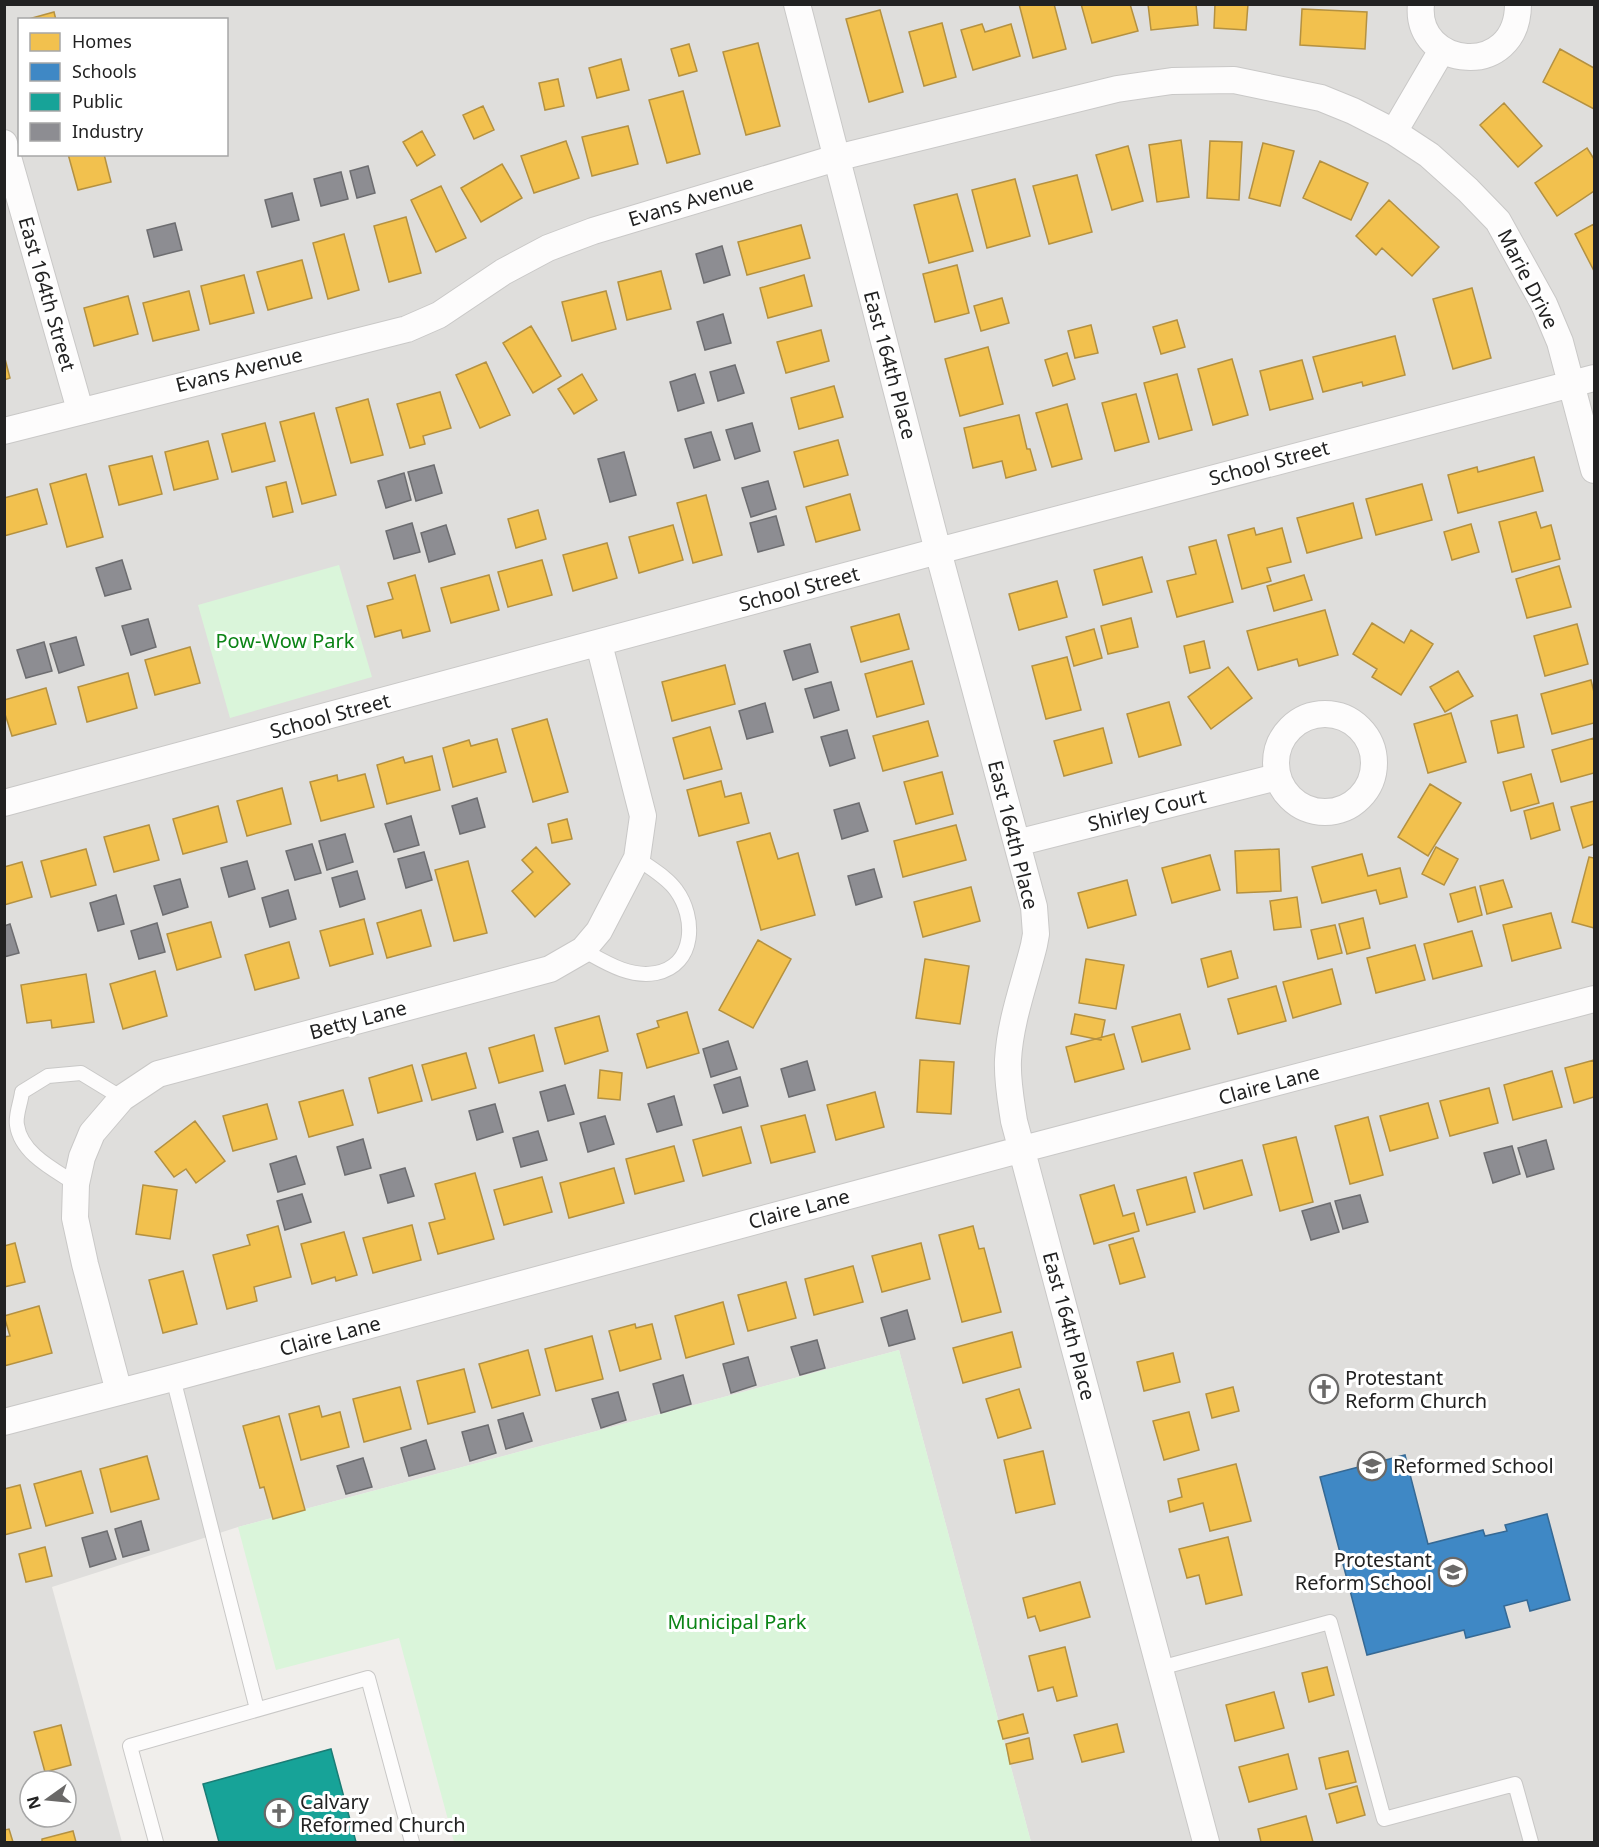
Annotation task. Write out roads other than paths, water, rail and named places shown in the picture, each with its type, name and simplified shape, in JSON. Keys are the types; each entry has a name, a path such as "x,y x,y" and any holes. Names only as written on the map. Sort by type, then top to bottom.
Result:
{"street":[{"name":"East 164th Place","path":"797,4 938,551 1034,907 1036,934 1014,1019 1008,1060 1009,1092 1014,1121 1206,1842"},
{"path":"1421,4 1423,24 1430,38 1442,50 1456,56 1473,58 1489,54 1503,46 1513,33 1518,17 1518,4"},
{"path":"1394,132 1442,50"},
{"name":"Evans Avenue","path":"4,431 406,329 439,315 503,272 548,248 593,231 836,158 1117,89 1172,81 1234,80 1321,98 1394,132"},
{"name":"Marie Drive","path":"1394,132 1429,155 1468,190 1497,221 1544,304 1560,342 1583,381 1594,470"},
{"name":"East 164th Street","path":"4,143 80,410"},
{"name":"School Street","path":"4,803 938,551 1583,381"},
{"name":"Betty Lane","path":"119,1392 75,1218 76,1184 82,1157 92,1132 122,1098 158,1074 550,969 583,950 599,931 637,858 643,816 599,644"},
{"name":"Shirley Court","path":"1017,843 1277,777"},
{"name":"Claire Lane","path":"4,1422 1023,1149 1594,999"}],"lane":[{"path":"583,950 616,968 640,973 657,973 670,968 682,957 689,942 690,922 687,909 676,890 637,858"},
{"path":"76,1184 30,1151 22,1139 16,1124 22,1092 48,1076 81,1073 122,1098"},
{"path":"173,1378 257,1709"},
{"path":"1160,1668 1330,1622 1384,1819 1515,1784 1531,1842"},
{"path":"156,1842 130,1746 368,1678 412,1842"}],"place":[{"name":"Protestant Reform Church","path":"1324,1389"},
{"name":"Reformed School","path":"1372,1466"},
{"name":"Protestant Reform School","path":"1453,1572"},
{"name":"Calvary Reformed Church","path":"279,1813"}],"park label":[{"name":"Pow-Wow Park","path":"285,641"},
{"name":"Municipal Park","path":"737,1622"}]}
